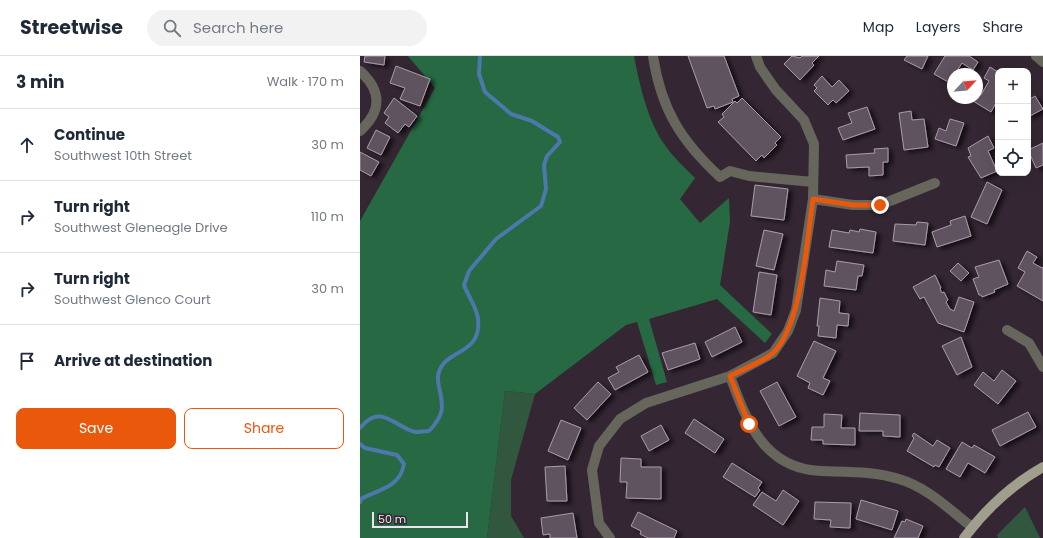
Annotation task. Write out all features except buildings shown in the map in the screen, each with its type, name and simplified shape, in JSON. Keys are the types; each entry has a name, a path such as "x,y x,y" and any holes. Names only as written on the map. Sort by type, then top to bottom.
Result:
{"main road":[{"path":"964,538 972,527 1014,486 1043,466"}],"street":[{"path":"653,56 657,80 673,123 697,155 720,177 730,171 749,176 814,182"},
{"path":"610,538 598,523 592,470 599,446 620,418 646,403 730,376 773,353 788,331 796,310 813,199 814,144 804,120 768,79 760,67 756,56"},
{"path":"1036,56 1043,62"},
{"path":"360,70 371,81 377,98 375,111 371,121 360,131"},
{"path":"813,199 853,205 880,205 935,183"},
{"path":"1007,330 1029,343 1043,367"},
{"path":"730,376 749,424 761,442 772,454 801,468 819,471 864,472 900,479 917,486 972,527"}],"green space":[{"path":"408,56 634,56 638,76 654,127 667,147 695,178 680,199 700,223 729,198 730,222 720,285 772,334 765,343 717,299 649,319 667,382 656,385 637,322 626,325 535,394 505,391 487,538 360,538 360,221 435,88"},
{"path":"505,391 535,394 511,480 511,516 524,538 487,538"},
{"path":"1025,507 1040,538 998,538 997,535"}],"waterway":[{"path":"360,428 368,420 375,417 389,419 409,430 416,432 429,431 434,425 442,411 442,400 438,381 439,372 449,359 469,346 475,339 478,331 477,315 464,285 469,271 496,239 541,206 546,189 544,165 547,156 560,142 558,137 532,121 511,114 485,92 479,74 480,56"},
{"path":"360,444 365,448 397,455 404,464 402,472 394,483 361,499 360,502"}],"route":[{"path":"749,424 737,397 730,376 773,353 788,331 796,310 813,199 853,205 880,205"}]}
